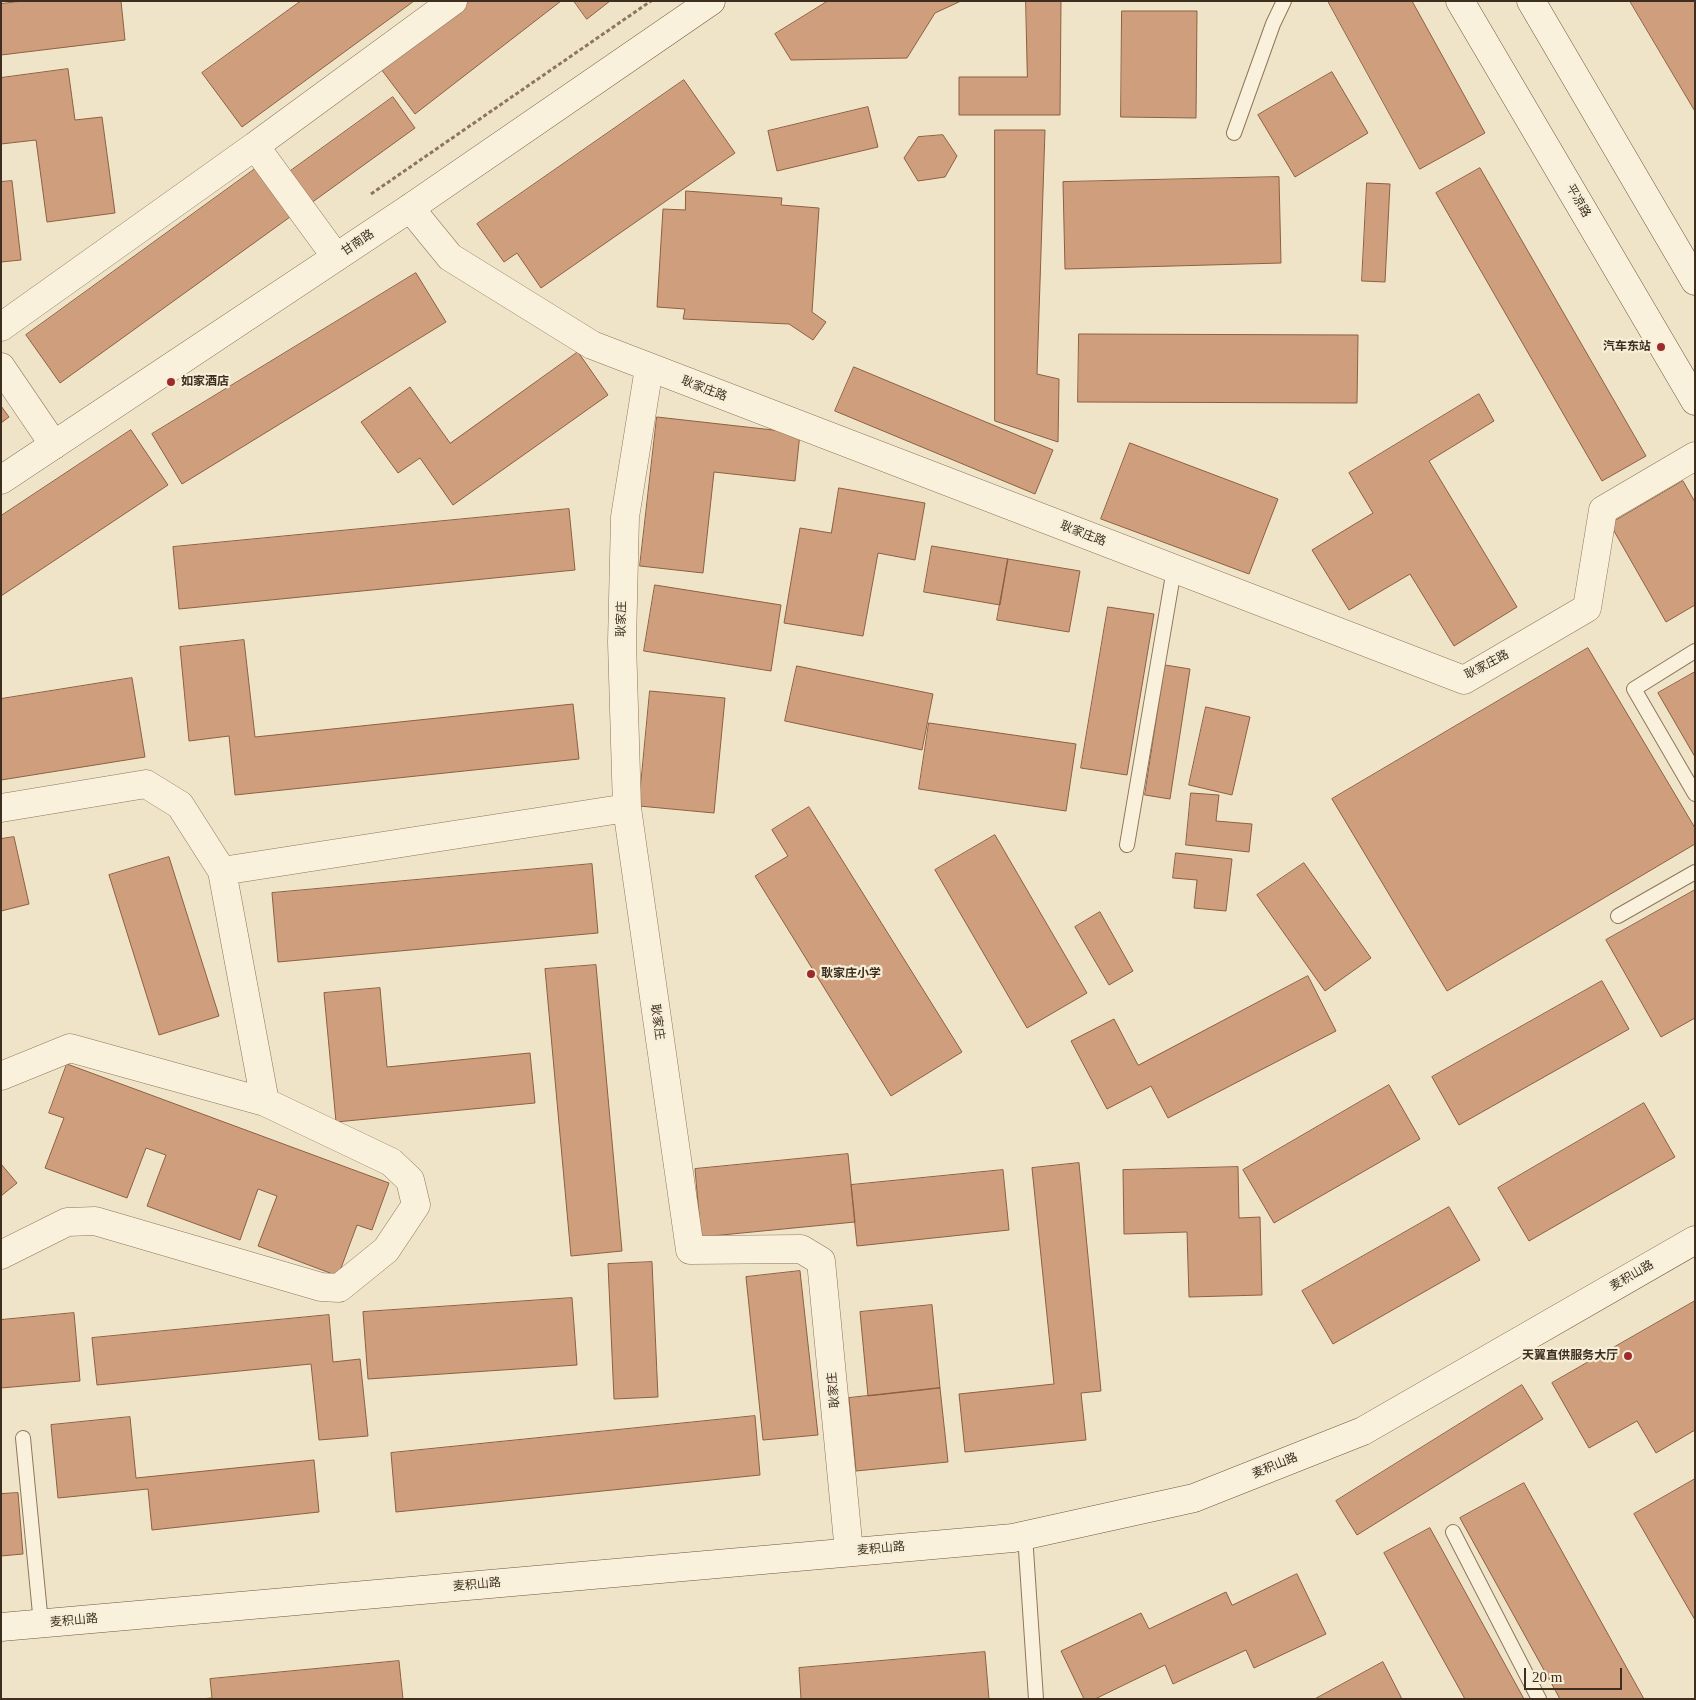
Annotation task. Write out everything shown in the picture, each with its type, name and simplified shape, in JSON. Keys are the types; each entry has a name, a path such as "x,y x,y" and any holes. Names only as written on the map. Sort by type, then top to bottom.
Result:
{"street":[{"path":"1,327 255,146 453,1"},
{"name":"甘南路","path":"1,480 410,208 711,1"},
{"name":"平凉路","path":"1460,1 1695,401"},
{"path":"1531,1 1694,277"},
{"path":"255,146 336,257"},
{"name":"耿家庄路","path":"410,208 450,257 592,345 1464,680 1587,608 1603,510 1695,456"},
{"path":"1,367 54,445"},
{"name":"耿家庄","path":"649,368 625,517 622,642 627,808 690,1250 801,1249 821,1261 849,1552"},
{"path":"1,808 146,784 180,805 222,872 265,1102"},
{"path":"222,872 627,808"},
{"path":"1,1076 70,1048 265,1102 392,1162 410,1180 416,1205 386,1250 339,1288 322,1286 95,1221 67,1222 1,1255"},
{"name":"麦积山路","path":"1,1627 1025,1535 1194,1498 1363,1431 1695,1240"}],"lane":[{"path":"1234,132 1273,24 1284,1"},
{"path":"1126,845 1174,568"},
{"path":"1695,651 1634,688 1695,794"},
{"path":"1618,916 1695,872"},
{"path":"22,1438 40,1624"},
{"path":"1453,1532 1539,1699"},
{"path":"1025,1535 1036,1699"}],"building":[{"path":"23,1 121,1 125,40 1,55 1,4"},
{"path":"301,1 414,1 242,127 202,73"},
{"path":"469,1 561,1 415,114 381,69"},
{"path":"574,1 610,1 587,19"},
{"path":"828,1 961,1 935,13 907,58 791,60 775,34"},
{"path":"1026,1 1061,1 1060,115 959,115 959,77 1027,77"},
{"path":"1328,1 1412,1 1485,133 1420,169"},
{"path":"1630,1 1695,1 1695,111"},
{"path":"1122,11 1197,11 1196,118 1121,117"},
{"path":"68,69 75,120 102,117 115,213 47,222 36,140 1,144 1,78"},
{"path":"1332,72 1368,133 1295,177 1258,115"},
{"path":"684,80 735,153 541,288 517,253 504,262 477,224"},
{"path":"393,97 415,128 307,206 285,175"},
{"path":"868,107 878,147 777,171 768,131"},
{"path":"995,130 1045,130 1037,374 1059,379 1058,442 995,421"},
{"path":"943,135 957,156 945,177 918,181 904,158 918,137"},
{"path":"1480,168 1646,456 1602,481 1436,193"},
{"path":"255,169 290,217 60,383 26,335"},
{"path":"1279,177 1281,263 1065,269 1063,182"},
{"path":"12,181 21,260 1,262 1,182"},
{"path":"1367,183 1390,184 1385,282 1362,281"},
{"path":"686,191 782,198 781,205 819,208 812,312 826,322 813,340 789,324 683,319 685,309 657,307 663,209 685,210"},
{"path":"416,273 446,322 182,484 152,434"},
{"path":"1079,334 1358,335 1357,403 1078,402"},
{"path":"578,352 608,395 453,505 420,458 398,473 361,422 410,387 450,443"},
{"path":"854,367 1053,450 1035,494 835,411"},
{"path":"1479,394 1494,421 1429,461 1517,607 1454,646 1410,574 1349,610 1312,550 1373,513 1349,473"},
{"path":"1,406 9,417 1,423"},
{"path":"657,417 800,433 795,481 714,472 703,573 640,566"},
{"path":"131,430 168,485 1,596 1,516"},
{"path":"1130,443 1278,499 1249,574 1101,519"},
{"path":"1683,481 1695,502 1695,605 1666,622 1610,524"},
{"path":"839,488 925,503 915,560 878,553 863,636 784,623 800,528 831,533"},
{"path":"569,509 575,570 179,609 173,547"},
{"path":"932,546 1008,559 1000,605 924,592"},
{"path":"1008,559 1080,571 1069,632 997,620"},
{"path":"655,585 781,605 771,671 644,651"},
{"path":"1108,607 1154,614 1127,775 1081,768"},
{"path":"244,640 255,737 573,704 579,759 235,795 229,736 189,741 180,647"},
{"path":"1588,648 1695,828 1695,844 1447,991 1332,799"},
{"path":"1165,665 1190,669 1170,799 1145,795"},
{"path":"797,666 933,694 922,750 785,721"},
{"path":"1695,672 1695,757 1658,693"},
{"path":"132,678 145,757 1,780 1,699"},
{"path":"650,691 725,698 714,813 639,806"},
{"path":"1206,707 1250,717 1232,795 1189,785"},
{"path":"929,723 1076,744 1066,811 919,789"},
{"path":"1191,793 1219,795 1216,821 1252,824 1249,852 1186,845"},
{"path":"809,807 962,1052 891,1096 755,876 788,856 772,830"},
{"path":"995,835 1087,993 1027,1028 935,870"},
{"path":"14,837 29,904 1,911 1,839"},
{"path":"1176,853 1232,859 1226,911 1194,908 1197,880 1173,878"},
{"path":"169,857 219,1016 159,1035 109,875"},
{"path":"1304,863 1371,958 1325,991 1257,895"},
{"path":"592,864 598,933 278,962 272,893"},
{"path":"1695,890 1695,1018 1661,1037 1606,940"},
{"path":"1100,912 1133,971 1109,985 1075,927"},
{"path":"596,965 622,1251 571,1256 545,969"},
{"path":"1308,976 1336,1031 1168,1118 1151,1086 1107,1109 1071,1041 1114,1019 1138,1065"},
{"path":"1602,981 1629,1029 1459,1125 1432,1077"},
{"path":"380,988 387,1067 530,1053 535,1103 336,1122 324,993"},
{"path":"67,1064 389,1183 372,1230 357,1225 338,1276 258,1246 277,1196 258,1189 240,1240 147,1206 166,1155 146,1148 127,1198 45,1168 64,1118 49,1113"},
{"path":"1389,1085 1420,1139 1274,1223 1243,1170"},
{"path":"1644,1103 1675,1157 1529,1241 1498,1188"},
{"path":"848,1154 855,1222 701,1237 695,1169"},
{"path":"1079,1163 1101,1391 1081,1393 1086,1440 965,1452 959,1394 1054,1384 1032,1168"},
{"path":"1,1164 17,1183 1,1196"},
{"path":"1238,1167 1239,1218 1260,1217 1262,1295 1189,1297 1187,1232 1124,1234 1123,1170"},
{"path":"1003,1170 1009,1230 857,1246 851,1185"},
{"path":"1449,1207 1480,1260 1333,1344 1302,1291"},
{"path":"652,1262 658,1397 614,1399 608,1264"},
{"path":"800,1271 818,1435 763,1440 746,1277"},
{"path":"572,1298 577,1365 368,1379 363,1312"},
{"path":"1695,1301 1695,1430 1656,1453 1637,1421 1589,1448 1552,1383"},
{"path":"932,1305 940,1388 868,1396 860,1312"},
{"path":"74,1313 80,1381 1,1388 1,1320"},
{"path":"329,1315 333,1362 360,1359 368,1436 319,1440 311,1364 97,1385 92,1338"},
{"path":"1522,1385 1543,1419 1357,1535 1336,1501"},
{"path":"940,1388 948,1462 856,1471 849,1398"},
{"path":"755,1416 760,1475 396,1512 391,1453"},
{"path":"130,1417 136,1478 314,1460 319,1512 152,1530 148,1489 58,1498 51,1425"},
{"path":"1695,1479 1695,1620 1634,1514"},
{"path":"1524,1483 1644,1699 1560,1699 1460,1518"},
{"path":"18,1493 23,1554 1,1556 1,1494"},
{"path":"1430,1528 1524,1699 1465,1699 1384,1553"},
{"path":"1297,1574 1326,1634 1254,1668 1246,1650 1173,1684 1165,1665 1095,1699 1084,1699 1061,1651 1141,1613 1149,1629 1226,1592 1232,1605"},
{"path":"985,1652 989,1699 801,1699 799,1668"},
{"path":"399,1661 403,1699 200,1699 212,1698 210,1679"},
{"path":"1383,1662 1402,1699 1315,1699"}],"place":[{"name":"汽车东站","path":"1661,347"},
{"name":"如家酒店","path":"171,382"},
{"name":"耿家庄小学","path":"811,974"},
{"name":"天翼直供服务大厅","path":"1628,1356"}]}
